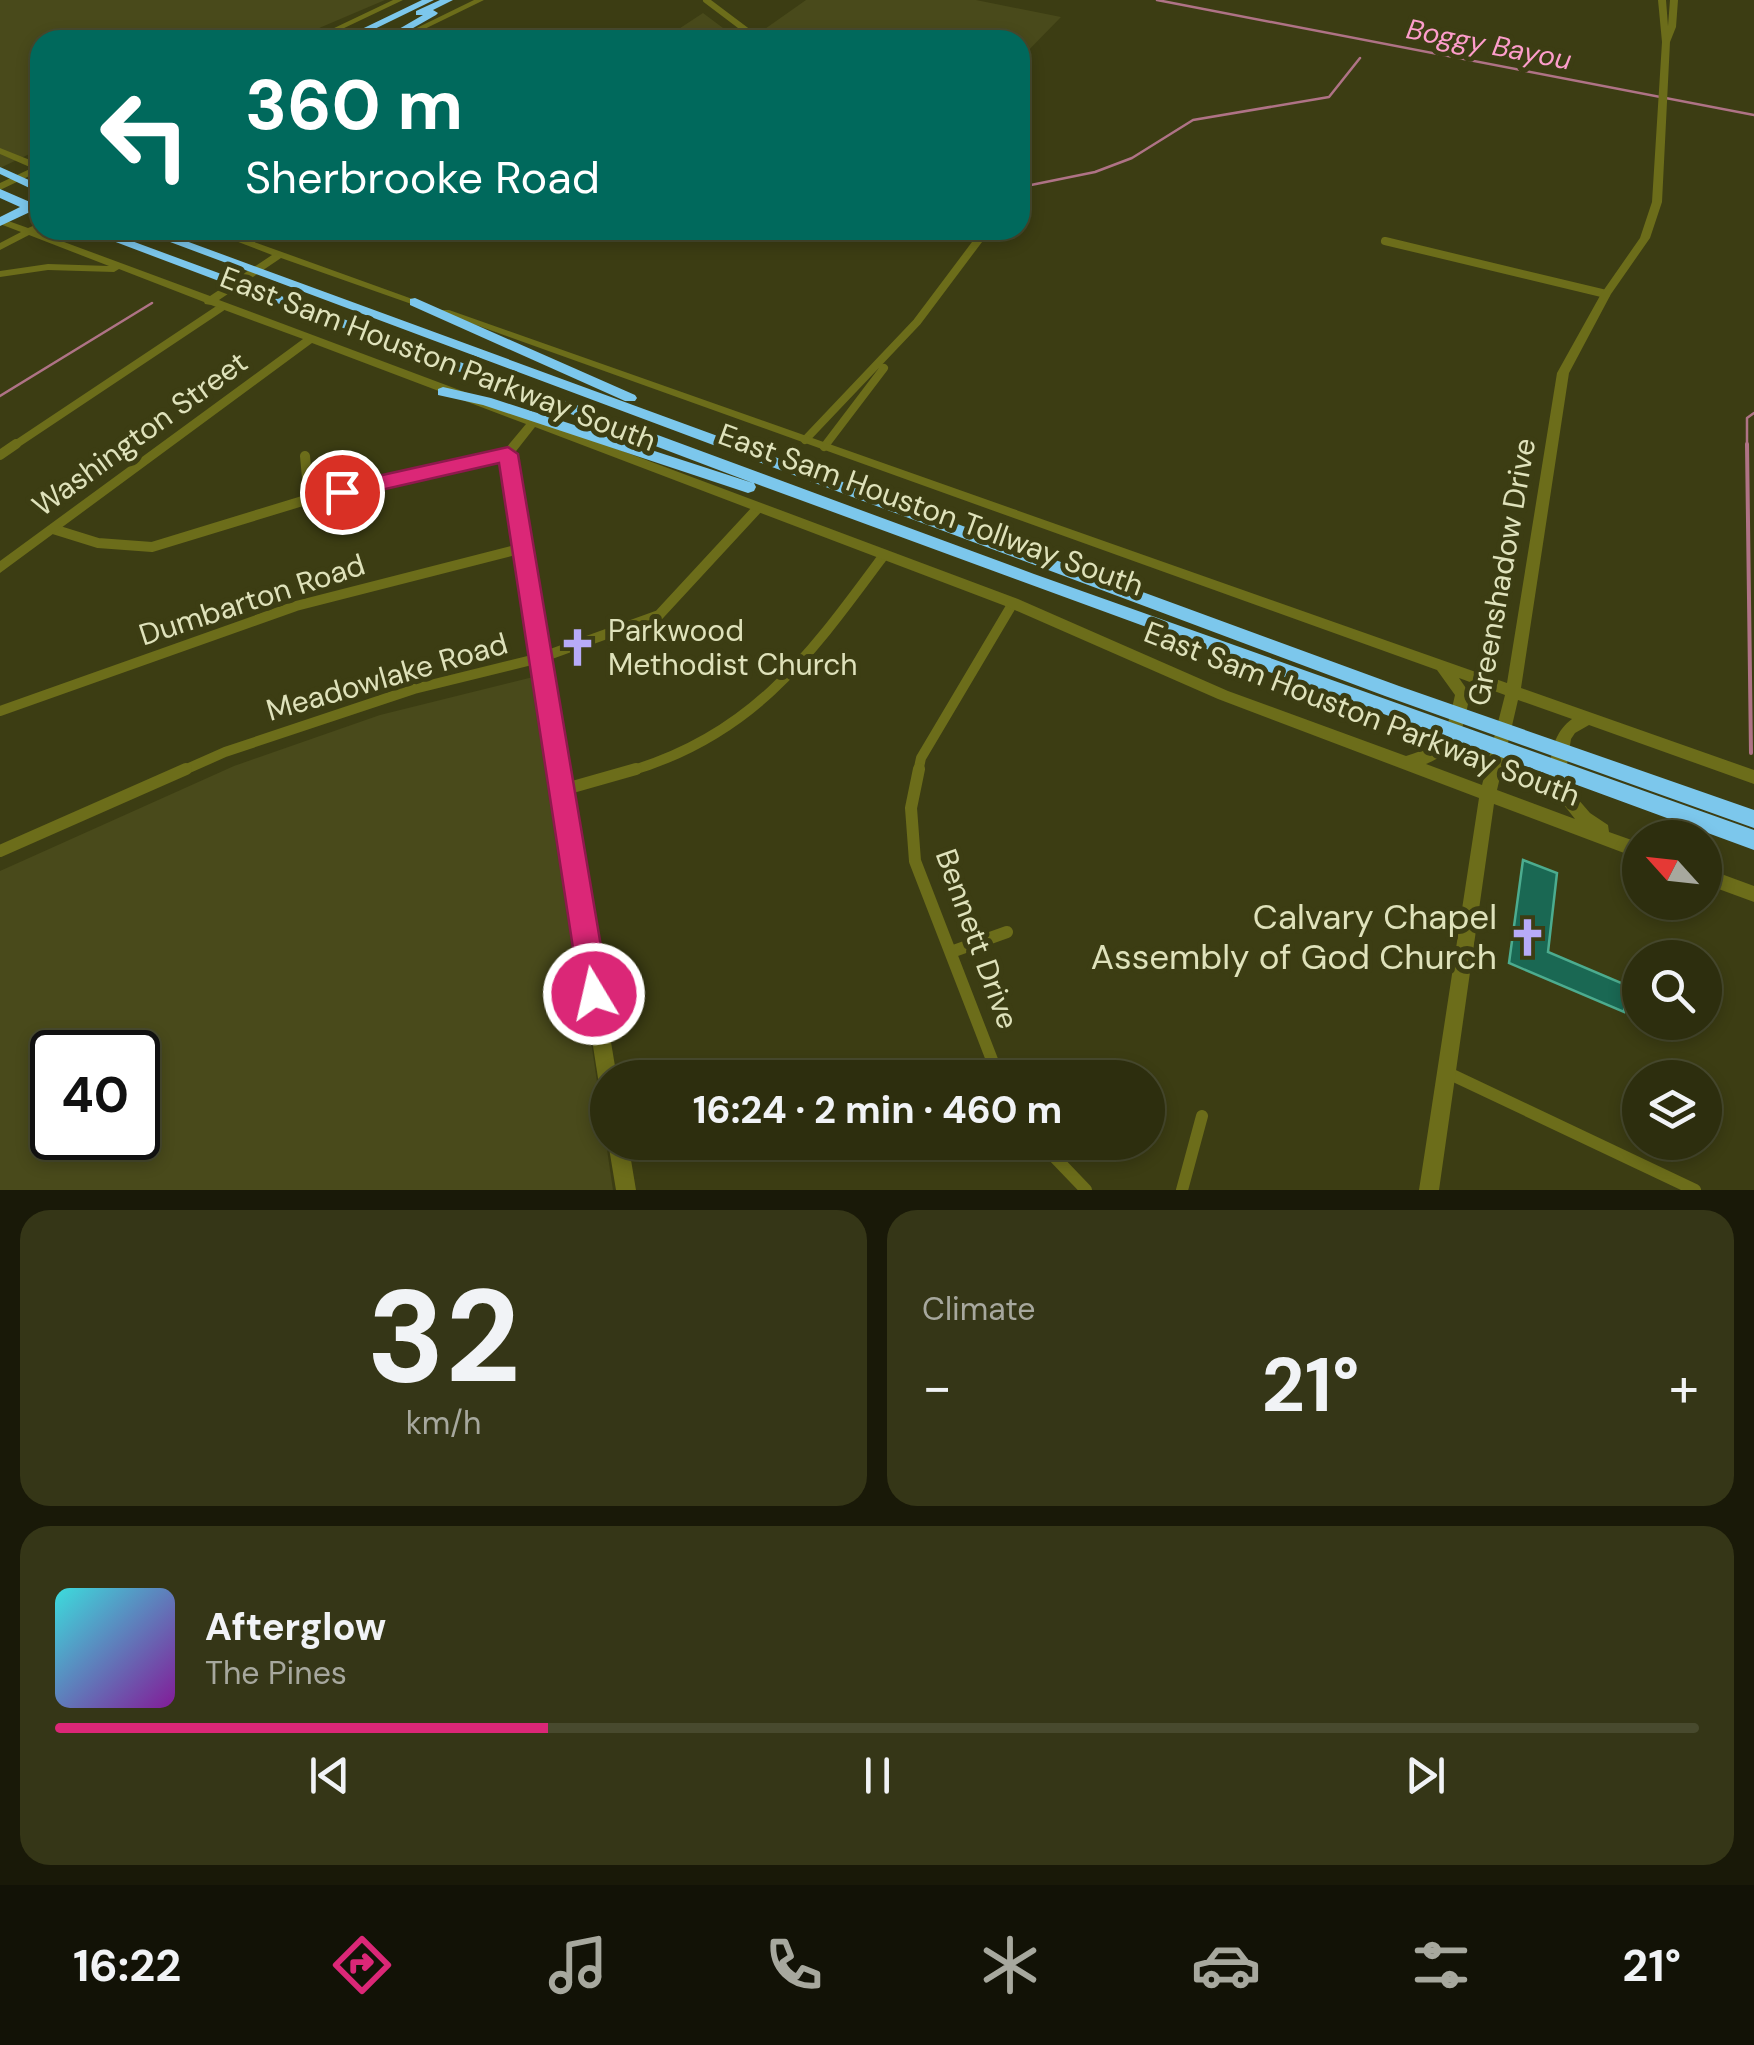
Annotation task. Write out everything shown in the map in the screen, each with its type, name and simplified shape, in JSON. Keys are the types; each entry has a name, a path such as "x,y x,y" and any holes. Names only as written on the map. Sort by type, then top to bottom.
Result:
{"highway":[{"path":"360,30 415,0"},
{"path":"363,30 429,0"},
{"path":"386,30 448,0"},
{"path":"404,30 458,0"},
{"path":"0,173 30,185"},
{"path":"0,190 30,206"},
{"path":"0,209 30,194"},
{"path":"0,221 30,207"},
{"name":"East Sam Houston Tollway South","path":"117,240 797,494 1613,777 1754,819"},
{"name":"East Sam Houston Tollway South","path":"171,240 749,451 1390,698"},
{"path":"415,302 749,451"},
{"path":"443,392 486,401 760,491 797,494"},
{"name":"East Sam Houston Tollway South","path":"1613,777 1754,840"}],"main road":[{"path":"334,30 398,0"},
{"path":"417,30 480,0"},
{"path":"1662,0 1666,42"},
{"path":"1666,42 1672,27 1674,0"},
{"name":"Greenshadow Drive","path":"1429,1190 1488,793 1513,691 1563,374 1606,294 1645,238 1654,212 1666,42"},
{"path":"5,153 30,154"},
{"path":"5,153 30,163"},
{"path":"0,173 10,168 5,153"},
{"path":"0,190 30,173"},
{"name":"East Sam Houston Parkway South","path":"0,221 30,228"},
{"path":"0,247 30,231"},
{"name":"East Sam Houston Parkway South","path":"66,240 126,270 1013,603 1224,695 1622,843"},
{"name":"East Sam Houston Parkway South","path":"240,240 1754,776"},
{"path":"216,304 280,254"},
{"path":"0,274 48,267 126,270"},
{"name":"Washington Street","path":"0,568 309,340"},
{"path":"531,425 508,454 605,1060"},
{"path":"1408,762 1443,750 1452,738 1463,694 1451,676 1435,664"},
{"path":"1589,718 1572,723 1562,734 1556,785 1584,818 1622,841"},
{"path":"1722,882 1754,894"},
{"path":"621,1160 626,1190"}],"street":[{"path":"706,0 720,3 748,30"},
{"path":"824,447 978,240"},
{"path":"1385,241 1606,294"},
{"path":"0,455 216,304"},
{"path":"804,440 837,411 916,322"},
{"path":"53,529 98,543 152,547 308,499 508,454"},
{"path":"306,456 308,499"},
{"name":"Meadowlake Road","path":"0,852 225,752 414,689 540,658 659,615 758,510"},
{"name":"Dumbarton Road","path":"0,710 296,606 523,548"},
{"path":"562,790 685,752 740,723 788,683 884,555"},
{"name":"Bennett Drive","path":"991,1060 915,861 911,808 922,758 1013,603"},
{"path":"951,952 1007,932"},
{"path":"1448,1073 1678,1186 1695,1190"},
{"path":"1182,1190 1202,1116"},
{"path":"1057,1160 1086,1190"}],"shaded area":[{"path":"0,0 385,0 314,30 30,30 30,154 0,168"},
{"path":"806,0 976,0 1061,17 1030,49 1030,30 763,30"},
{"path":"703,13 726,30 677,30"},
{"path":"537,676 594,1060 590,1060 590,1160 609,1160 613,1190 0,1190 0,871 234,766 380,715"}],"building":[{"name":"Calvary Chapel Assembly of God Church","path":"1523,860 1557,873 1548,952 1622,983 1622,1011 1509,963"}],"waterway":[{"name":"Boggy Bayou","path":"1157,0 1754,115"},
{"path":"1031,185 1095,172 1132,158 1193,120 1329,97 1360,58"},
{"path":"0,396 152,303"},
{"path":"1747,444 1747,418 1754,413"},
{"path":"1747,444 1751,753"}],"place":[{"name":"Parkwood Methodist Church","path":"578,648"},
{"name":"Calvary Chapel Assembly of God Church","path":"1527,937"}],"route":[{"path":"342,492 508,454 594,994"}]}
